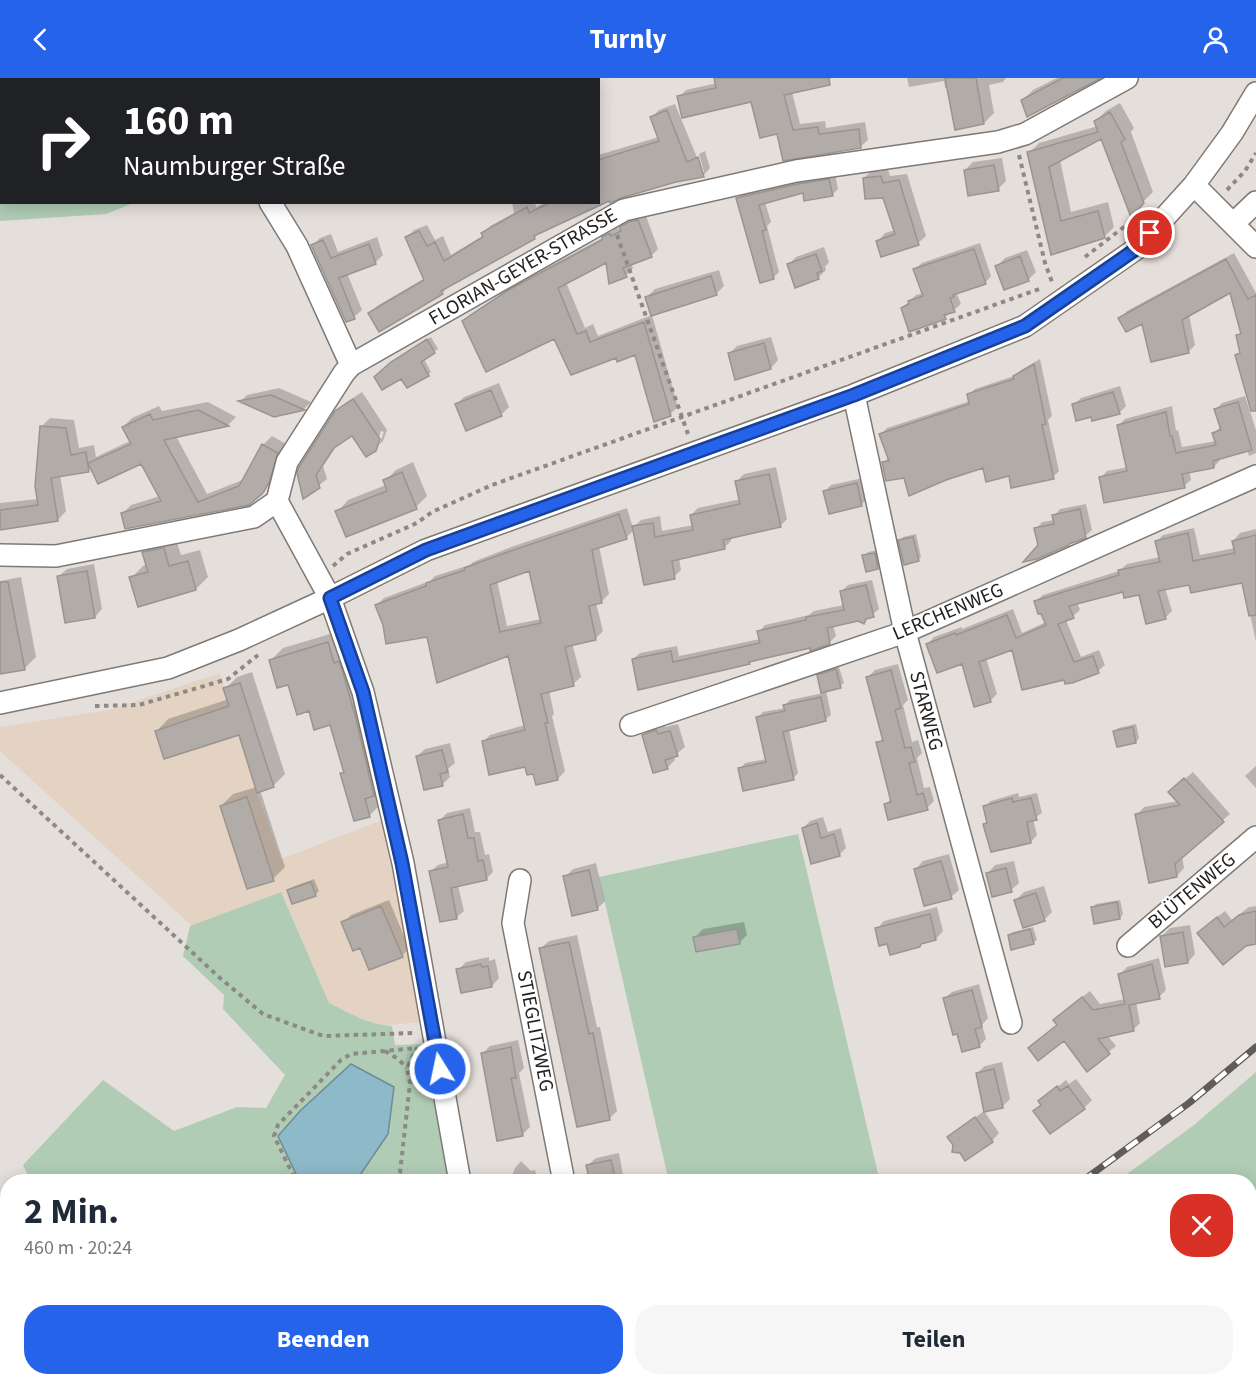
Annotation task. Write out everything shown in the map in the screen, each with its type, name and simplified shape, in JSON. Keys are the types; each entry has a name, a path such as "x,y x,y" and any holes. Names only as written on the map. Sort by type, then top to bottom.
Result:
{"street":[{"name":"FLORIAN-GEYER-STRASSE","path":"277,501 287,462 351,365 624,210 796,171 998,142 1025,134 1127,78"},
{"path":"0,703 168,668 239,640 426,550 854,395 1025,326 1136,249 1194,185 1232,133 1256,93"},
{"path":"1194,185 1256,247"},
{"path":"1233,224 1256,202"},
{"path":"271,204 297,246 351,365"},
{"name":"STARWEG","path":"854,395 905,632 1011,1023"},
{"name":"LERCHENWEG","path":"631,725 905,632 1256,476"},
{"path":"0,555 56,556 101,548 254,517 277,501 330,598 363,692 402,863 459,1174"},
{"name":"BLÜTENWEG","path":"1128,946 1256,837"},
{"name":"STIEGLITZWEG","path":"520,880 513,922 562,1174"}],"path":[{"path":"1015,136 1045,263 1052,282"},
{"path":"611,217 694,452"},
{"path":"1080,261 1135,218"},
{"path":"318,578 347,554 417,523 432,512 503,481 1040,289 1061,275"},
{"path":"0,775 220,978 263,1014 324,1036 433,1032"},
{"path":"293,1174 274,1136 278,1125 341,1060 351,1054 417,1048 407,1068"},
{"path":"385,1051 407,1068 410,1083 400,1174"}],"shaded area":[{"path":"220,673 257,793 281,859 385,819 389,857 402,905 420,1022 381,1026 329,1003 281,892 192,926 0,751 0,727 109,710"}],"green space":[{"path":"0,204 131,204 106,214 0,221"},
{"path":"798,834 878,1174 667,1174 599,877"},
{"path":"281,892 329,1003 367,1021 392,1026 395,1045 425,1044 452,1174 27,1174 23,1165 103,1080 174,1131 237,1107 266,1108 285,1075 223,1009 224,995 183,956 190,926"},
{"path":"1256,1072 1256,1174 1127,1174 1194,1125"}],"water":[{"path":"351,1064 394,1087 388,1134 361,1174 296,1174 278,1136 300,1111"}],"building":[{"path":"714,78 829,78 830,85 784,95 793,130 818,127 819,134 859,129 861,148 783,161 777,134 760,138 751,102 682,118 677,96 716,88"},
{"path":"945,78 976,78 984,124 955,130"},
{"path":"1063,78 1101,78 1027,117 1021,100"},
{"path":"667,110 687,162 698,157 704,177 676,182 610,203 609,201 534,236 535,239 441,291 443,294 379,332 368,313 424,280 405,237 419,231 427,246 435,242 444,261 483,237 481,233 527,207 529,213 547,204 600,204 600,159 659,141 650,117"},
{"path":"1110,112 1125,139 1121,142 1144,203 1131,217 1101,139 1049,167 1061,221 1098,211 1105,238 1051,255 1027,152 1098,132 1094,121"},
{"path":"994,165 999,191 968,196 964,170"},
{"path":"881,176 883,183 899,180 919,245 881,257 876,241 895,234 883,198 865,199 863,178"},
{"path":"829,179 833,196 804,201 803,193 759,205 766,230 762,231 774,279 760,283 736,198"},
{"path":"638,220 652,257 623,268 627,277 609,284 606,263 558,288 577,334 586,331 590,342 644,322 671,416 654,422 635,355 617,362 616,358 571,375 554,339 486,372 462,321 507,291 602,240 602,237 621,231 619,227"},
{"path":"323,240 331,258 369,244 376,264 339,278 355,319 346,322 311,245"},
{"path":"974,249 986,284 953,295 954,297 950,298 955,312 944,315 946,319 909,332 901,308 909,304 908,301 923,296 913,269"},
{"path":"816,254 822,271 817,273 819,279 795,288 787,264"},
{"path":"1020,256 1029,281 1004,290 995,266"},
{"path":"1226,259 1248,299 1256,295 1256,411 1251,411 1235,355 1240,353 1236,335 1241,334 1230,293 1182,320 1189,353 1151,362 1142,324 1126,332 1118,318"},
{"path":"711,276 717,295 651,316 645,297"},
{"path":"427,339 435,353 421,362 429,376 407,388 401,379 382,390 374,377 391,362"},
{"path":"764,343 771,369 735,380 728,353"},
{"path":"1034,364 1046,424 1042,425 1054,479 1011,488 1009,476 986,482 983,468 946,480 909,496 904,478 886,481 882,462 889,461 879,434 969,404 967,394 1014,379 1013,376"},
{"path":"491,390 502,416 466,431 455,404"},
{"path":"1113,392 1120,414 1092,421 1091,417 1076,421 1072,404"},
{"path":"271,395 305,410 274,417 238,401"},
{"path":"353,399 380,439 376,451 366,457 352,436 334,448 316,475 320,488 303,499 297,473 299,467 335,411"},
{"path":"1238,402 1252,450 1213,461 1214,468 1182,474 1185,488 1104,503 1099,477 1127,471 1117,425 1166,412 1170,436 1172,436 1176,453 1216,445 1212,433 1221,430 1214,409"},
{"path":"198,410 229,426 164,440 198,502 239,486 262,444 278,453 269,483 263,493 249,505 125,529 121,513 161,501 141,464 98,484 88,463 131,444 122,427 150,414 153,420"},
{"path":"40,426 66,428 71,455 86,452 89,472 51,478 58,521 0,530 0,510 38,505 35,486"},
{"path":"402,472 417,509 346,537 335,511 387,491 383,480"},
{"path":"769,474 781,527 723,540 725,549 672,561 675,579 644,585 632,526 653,523 655,537 693,530 690,515 740,504 735,481"},
{"path":"857,483 862,506 829,514 823,491"},
{"path":"1080,509 1086,538 1037,559 1023,562 1038,545 1034,528 1054,524 1052,515"},
{"path":"619,514 627,539 592,550 602,603 589,606 596,640 565,647 574,686 541,694 558,780 536,785 533,774 527,775 525,767 489,775 482,741 525,730 508,656 437,683 427,637 386,644 383,625 375,605 505,553","holes":["529,571 541,623 500,632 490,585"]},
{"path":"1188,533 1193,561 1235,553 1232,541 1256,535 1256,615 1249,616 1242,583 1191,593 1189,585 1158,591 1166,619 1146,624 1139,595 1124,598 1123,592 1069,606 1074,618 1058,624 1074,662 1093,656 1099,673 1072,683 1065,684 1064,680 1022,690 1012,650 979,662 991,702 974,707 962,664 937,673 926,644 1007,615 1016,638 1046,625 1041,614 1038,614 1034,601 1119,575 1118,570 1160,562 1155,541"},
{"path":"913,537 919,561 904,565 898,540"},
{"path":"164,548 169,566 188,561 196,590 138,607 129,577 148,572 142,552"},
{"path":"875,553 878,569 866,572 862,555"},
{"path":"87,571 95,618 65,623 57,576"},
{"path":"0,582 8,582 25,670 0,674"},
{"path":"866,585 874,617 866,619 864,624 858,621 827,628 830,644 810,651 810,648 638,690 632,659 671,651 673,662 760,643 757,631 806,620 806,617 844,610 840,591"},
{"path":"328,642 334,663 339,661 343,673 374,796 365,799 370,817 354,821 340,773 344,773 330,725 314,730 309,711 297,715 288,685 277,688 269,660"},
{"path":"836,669 841,688 821,693 817,675"},
{"path":"891,670 901,708 895,710 905,748 911,747 915,762 909,763 917,795 923,793 928,810 888,820 884,804 891,802 876,742 883,741 866,677"},
{"path":"240,683 274,787 257,793 239,735 164,759 155,731 229,706 223,688"},
{"path":"821,697 826,721 783,732 794,780 743,791 738,768 766,762 756,717 785,711 783,705"},
{"path":"1133,727 1136,743 1117,747 1113,731"},
{"path":"656,730 658,734 670,731 678,756 665,760 668,769 653,773 642,735"},
{"path":"442,750 448,772 440,774 443,786 424,790 416,756"},
{"path":"1184,778 1224,822 1175,864 1177,877 1149,883 1135,814 1180,805 1168,792"},
{"path":"247,797 274,881 247,889 220,806"},
{"path":"1012,798 1013,802 1031,798 1037,820 1027,822 1031,843 991,852 983,824 987,823 983,806"},
{"path":"463,814 468,838 474,838 478,861 483,860 487,880 451,888 457,919 440,922 429,871 448,867 438,820"},
{"path":"817,823 821,838 834,834 840,856 811,864 802,828"},
{"path":"941,861 952,899 924,906 914,869"},
{"path":"1006,868 1012,892 992,897 986,873"},
{"path":"589,870 598,910 572,916 563,876"},
{"path":"311,882 316,896 292,904 287,890"},
{"path":"1036,893 1045,921 1023,928 1014,900"},
{"path":"1117,902 1120,919 1094,924 1091,907"},
{"path":"381,906 403,957 369,970 360,948 353,951 341,922"},
{"path":"1256,911 1256,944 1246,946 1223,965 1197,933 1217,917 1224,927 1239,915"},
{"path":"930,914 936,940 890,955 887,944 879,946 875,928"},
{"path":"737,929 740,944 696,952 693,937"},
{"path":"1030,929 1034,944 1011,950 1008,935"},
{"path":"1183,932 1188,963 1165,967 1160,936"},
{"path":"569,942 589,1034 593,1033 610,1120 577,1127 539,948"},
{"path":"481,964 482,967 488,966 492,987 461,993 456,969"},
{"path":"1152,964 1160,999 1129,1005 1134,1031 1098,1039 1110,1054 1087,1072 1064,1041 1038,1061 1028,1048 1057,1025 1053,1020 1082,997 1093,1010 1125,1004 1118,974"},
{"path":"972,990 982,1027 975,1029 980,1047 962,1052 957,1034 953,1035 943,998"},
{"path":"511,1047 516,1078 511,1078 523,1136 497,1141 481,1053"},
{"path":"994,1069 1003,1108 984,1112 976,1073"},
{"path":"1057,1086 1060,1091 1068,1086 1085,1109 1050,1134 1033,1111 1041,1105 1038,1101"},
{"path":"975,1117 993,1142 965,1161 960,1153 952,1152 953,1145 947,1137"},
{"path":"611,1160 614,1174 588,1174 586,1165"}],"railway":[{"path":"1092,1174 1189,1103 1256,1047"}],"route":[{"path":"440,1069 402,863 363,692 330,598 426,550 854,395 1025,326 1136,249 1150,233"}]}
